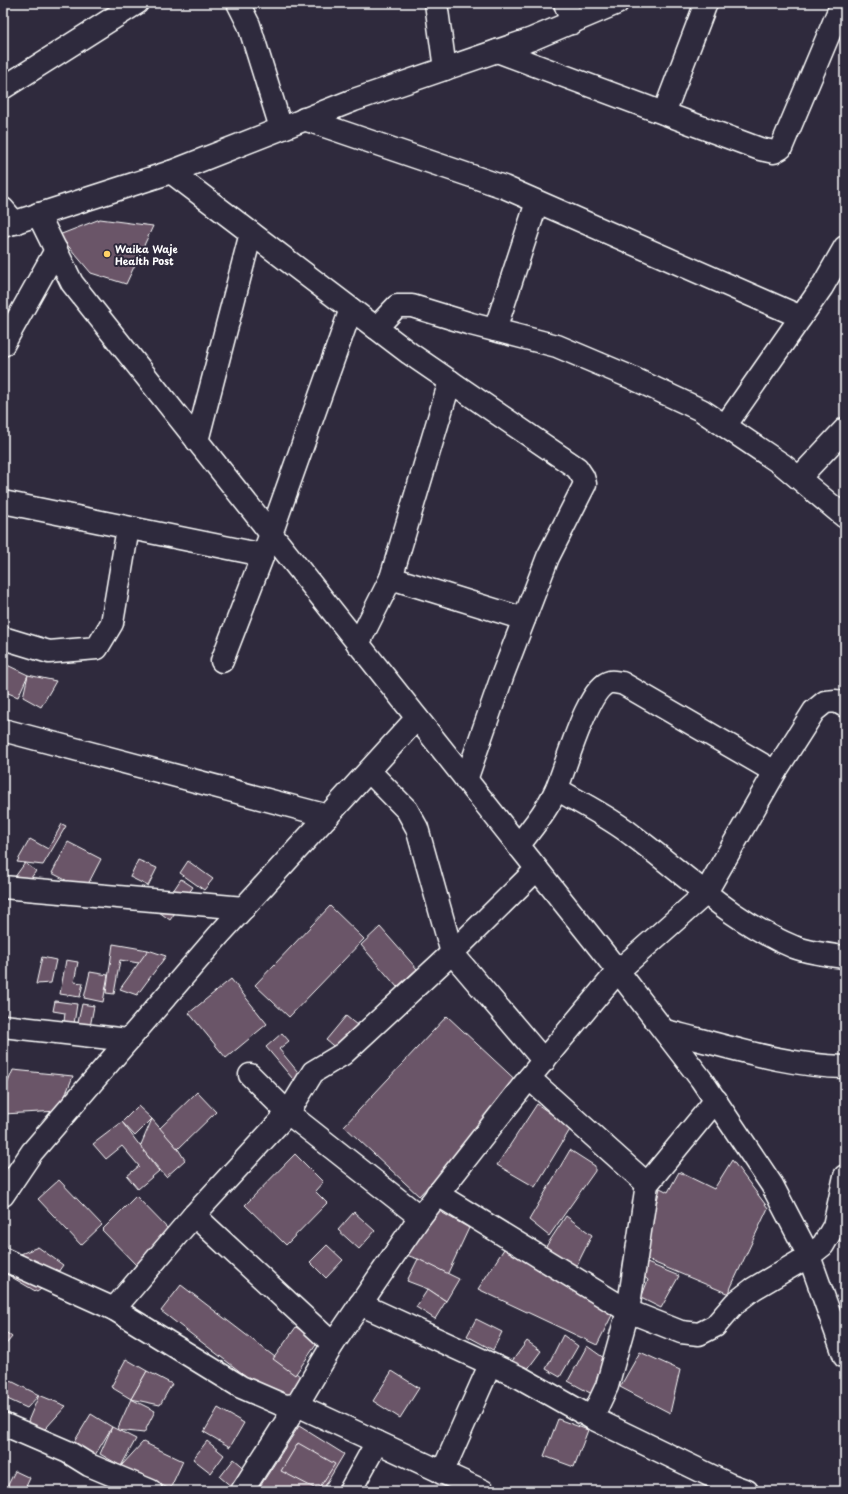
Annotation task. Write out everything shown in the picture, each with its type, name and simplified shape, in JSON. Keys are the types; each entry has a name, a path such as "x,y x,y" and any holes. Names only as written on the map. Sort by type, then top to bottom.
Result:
{"street":[{"path":"3,88 136,3"},
{"path":"238,3 249,25 281,128"},
{"path":"436,3 445,68"},
{"path":"7,219 38,214 171,172 354,100 497,51 569,13 617,3"},
{"path":"664,113 706,3"},
{"path":"497,51 760,149 774,152 781,148 842,3"},
{"path":"304,120 504,187 801,318"},
{"path":"171,172 376,328 577,468 583,477 584,484 548,557 524,619 466,780"},
{"path":"495,330 538,202"},
{"path":"38,214 72,283 618,971 716,1100 772,1185 809,1256 845,1357"},
{"path":"198,441 251,233"},
{"path":"725,426 822,287 845,247"},
{"path":"3,345 56,250"},
{"path":"376,328 397,306 412,306 557,346 628,376 701,410 783,464 845,517"},
{"path":"222,662 271,534 350,309"},
{"path":"358,644 391,578 450,381"},
{"path":"799,478 845,430"},
{"path":"3,502 263,555"},
{"path":"3,638 49,652 97,648 112,623 128,528"},
{"path":"391,578 524,619"},
{"path":"518,846 548,806 557,789 590,701 601,687 610,682 622,683 775,772"},
{"path":"242,1491 297,1405 333,1344 437,1194 529,1078 618,971 705,894 775,772 814,711 825,702 836,701 845,706"},
{"path":"3,1195 32,1152 128,1040 244,908 417,718"},
{"path":"3,730 328,816"},
{"path":"369,771 407,810 417,828 452,953 544,1061"},
{"path":"557,789 632,834 705,894 750,924 795,947 826,955 845,957"},
{"path":"114,1310 194,1215 288,1113 313,1072 343,1054 452,953 537,869"},
{"path":"3,887 244,908"},
{"path":"3,1026 128,1040"},
{"path":"665,1031 781,1060 829,1067 845,1067"},
{"path":"250,1075 288,1113 420,1217"},
{"path":"529,1078 647,1184"},
{"path":"592,1418 607,1386 628,1311 647,1184 716,1100"},
{"path":"437,1194 628,1311 680,1332 699,1334 715,1326 735,1304 753,1289 809,1256 823,1245 834,1226 845,1176"},
{"path":"194,1215 333,1344"},
{"path":"3,1259 114,1310 241,1387 285,1406 297,1405 483,1491"},
{"path":"360,1304 521,1378 592,1418 728,1484 747,1491"},
{"path":"442,1472 490,1365"},
{"path":"3,1424 68,1452 89,1465 150,1491"},
{"path":"350,1491 377,1442"}],"building":[{"name":"Waika Waje Health Post","path":"100,219 153,226 126,284 91,273 59,235"},
{"path":"5,664 28,675 18,697 3,691 3,670"},
{"path":"28,675 56,681 41,707 23,697"},
{"path":"62,824 66,826 43,865 17,862 30,839 48,849"},
{"path":"68,842 101,859 85,890 52,873"},
{"path":"138,860 157,868 148,886 130,877"},
{"path":"188,861 213,879 204,890 180,873"},
{"path":"25,863 36,871 23,889 12,881"},
{"path":"181,879 193,887 170,920 159,912"},
{"path":"330,906 364,939 289,1017 255,985"},
{"path":"380,927 417,969 397,987 361,945"},
{"path":"113,944 148,950 145,964 120,960 114,994 106,993"},
{"path":"148,950 166,956 137,995 120,989"},
{"path":"42,957 56,960 51,983 36,984"},
{"path":"66,960 78,962 74,982 83,983 80,997 60,994"},
{"path":"90,972 108,975 103,1002 84,998"},
{"path":"231,979 267,1024 226,1058 189,1013"},
{"path":"55,1001 77,1004 74,1024 64,1022 65,1013 53,1011"},
{"path":"82,1004 94,1006 90,1027 77,1027"},
{"path":"346,1016 363,1030 343,1054 326,1040"},
{"path":"447,1016 522,1086 419,1196 344,1126"},
{"path":"282,1033 289,1041 279,1049 302,1077 298,1085 266,1047"},
{"path":"13,1070 73,1076 59,1111 3,1114 3,1094"},
{"path":"197,1092 216,1112 178,1149 159,1129"},
{"path":"537,1104 571,1128 535,1187 497,1165"},
{"path":"138,1106 152,1119 135,1136 122,1122"},
{"path":"152,1119 178,1149 185,1160 166,1177 140,1147"},
{"path":"122,1122 159,1171 138,1189 127,1176 139,1166 122,1146 106,1159 93,1144"},
{"path":"570,1150 595,1166 595,1171 549,1236 529,1220"},
{"path":"295,1154 323,1182 315,1191 327,1203 286,1245 245,1205"},
{"path":"732,1160 768,1208 729,1294 643,1258 660,1188 668,1192 679,1172 714,1189"},
{"path":"59,1180 102,1225 81,1245 38,1199"},
{"path":"136,1196 172,1233 137,1266 102,1230"},
{"path":"434,1208 469,1228 447,1275 418,1259 403,1254"},
{"path":"354,1212 375,1231 359,1249 338,1230"},
{"path":"566,1216 592,1235 575,1269 545,1248"},
{"path":"327,1245 343,1260 326,1278 310,1262"},
{"path":"506,1246 615,1309 597,1345 478,1289"},
{"path":"38,1247 63,1265 51,1282 37,1292 3,1272 3,1261"},
{"path":"418,1259 459,1279 446,1301 428,1289 407,1281"},
{"path":"647,1263 679,1276 661,1308 641,1298 648,1280 641,1274"},
{"path":"181,1285 305,1380 285,1406 161,1311"},
{"path":"428,1289 446,1301 435,1319 416,1307"},
{"path":"476,1319 502,1332 493,1350 467,1336"},
{"path":"296,1327 318,1342 295,1375 273,1359"},
{"path":"3,1330 12,1337 3,1348"},
{"path":"563,1335 578,1346 560,1377 546,1369"},
{"path":"527,1341 541,1351 521,1378 507,1368"},
{"path":"587,1346 608,1361 592,1394 568,1381"},
{"path":"640,1352 680,1370 670,1413 620,1387"},
{"path":"126,1359 147,1371 131,1399 111,1387"},
{"path":"147,1371 172,1384 160,1405 131,1399"},
{"path":"392,1371 419,1388 400,1418 373,1401"},
{"path":"9,1380 39,1395 27,1408 3,1397"},
{"path":"39,1395 66,1406 36,1439 23,1433"},
{"path":"131,1399 155,1411 144,1433 117,1430"},
{"path":"218,1408 244,1423 230,1447 204,1432"},
{"path":"91,1414 112,1427 89,1465 68,1452"},
{"path":"558,1419 588,1430 574,1467 544,1456"},
{"path":"299,1426 344,1454 322,1491 257,1491"},
{"path":"112,1427 136,1439 121,1466 100,1454"},
{"path":"207,1441 224,1455 211,1473 193,1459"},
{"path":"143,1442 183,1461 170,1489 121,1466"},
{"path":"298,1443 335,1464 318,1490 281,1471"},
{"path":"234,1459 247,1470 233,1488 220,1477"},
{"path":"15,1471 30,1478 24,1491 5,1491"}],"place":[{"name":"Waika Waje Health Post","path":"107,254"}]}
